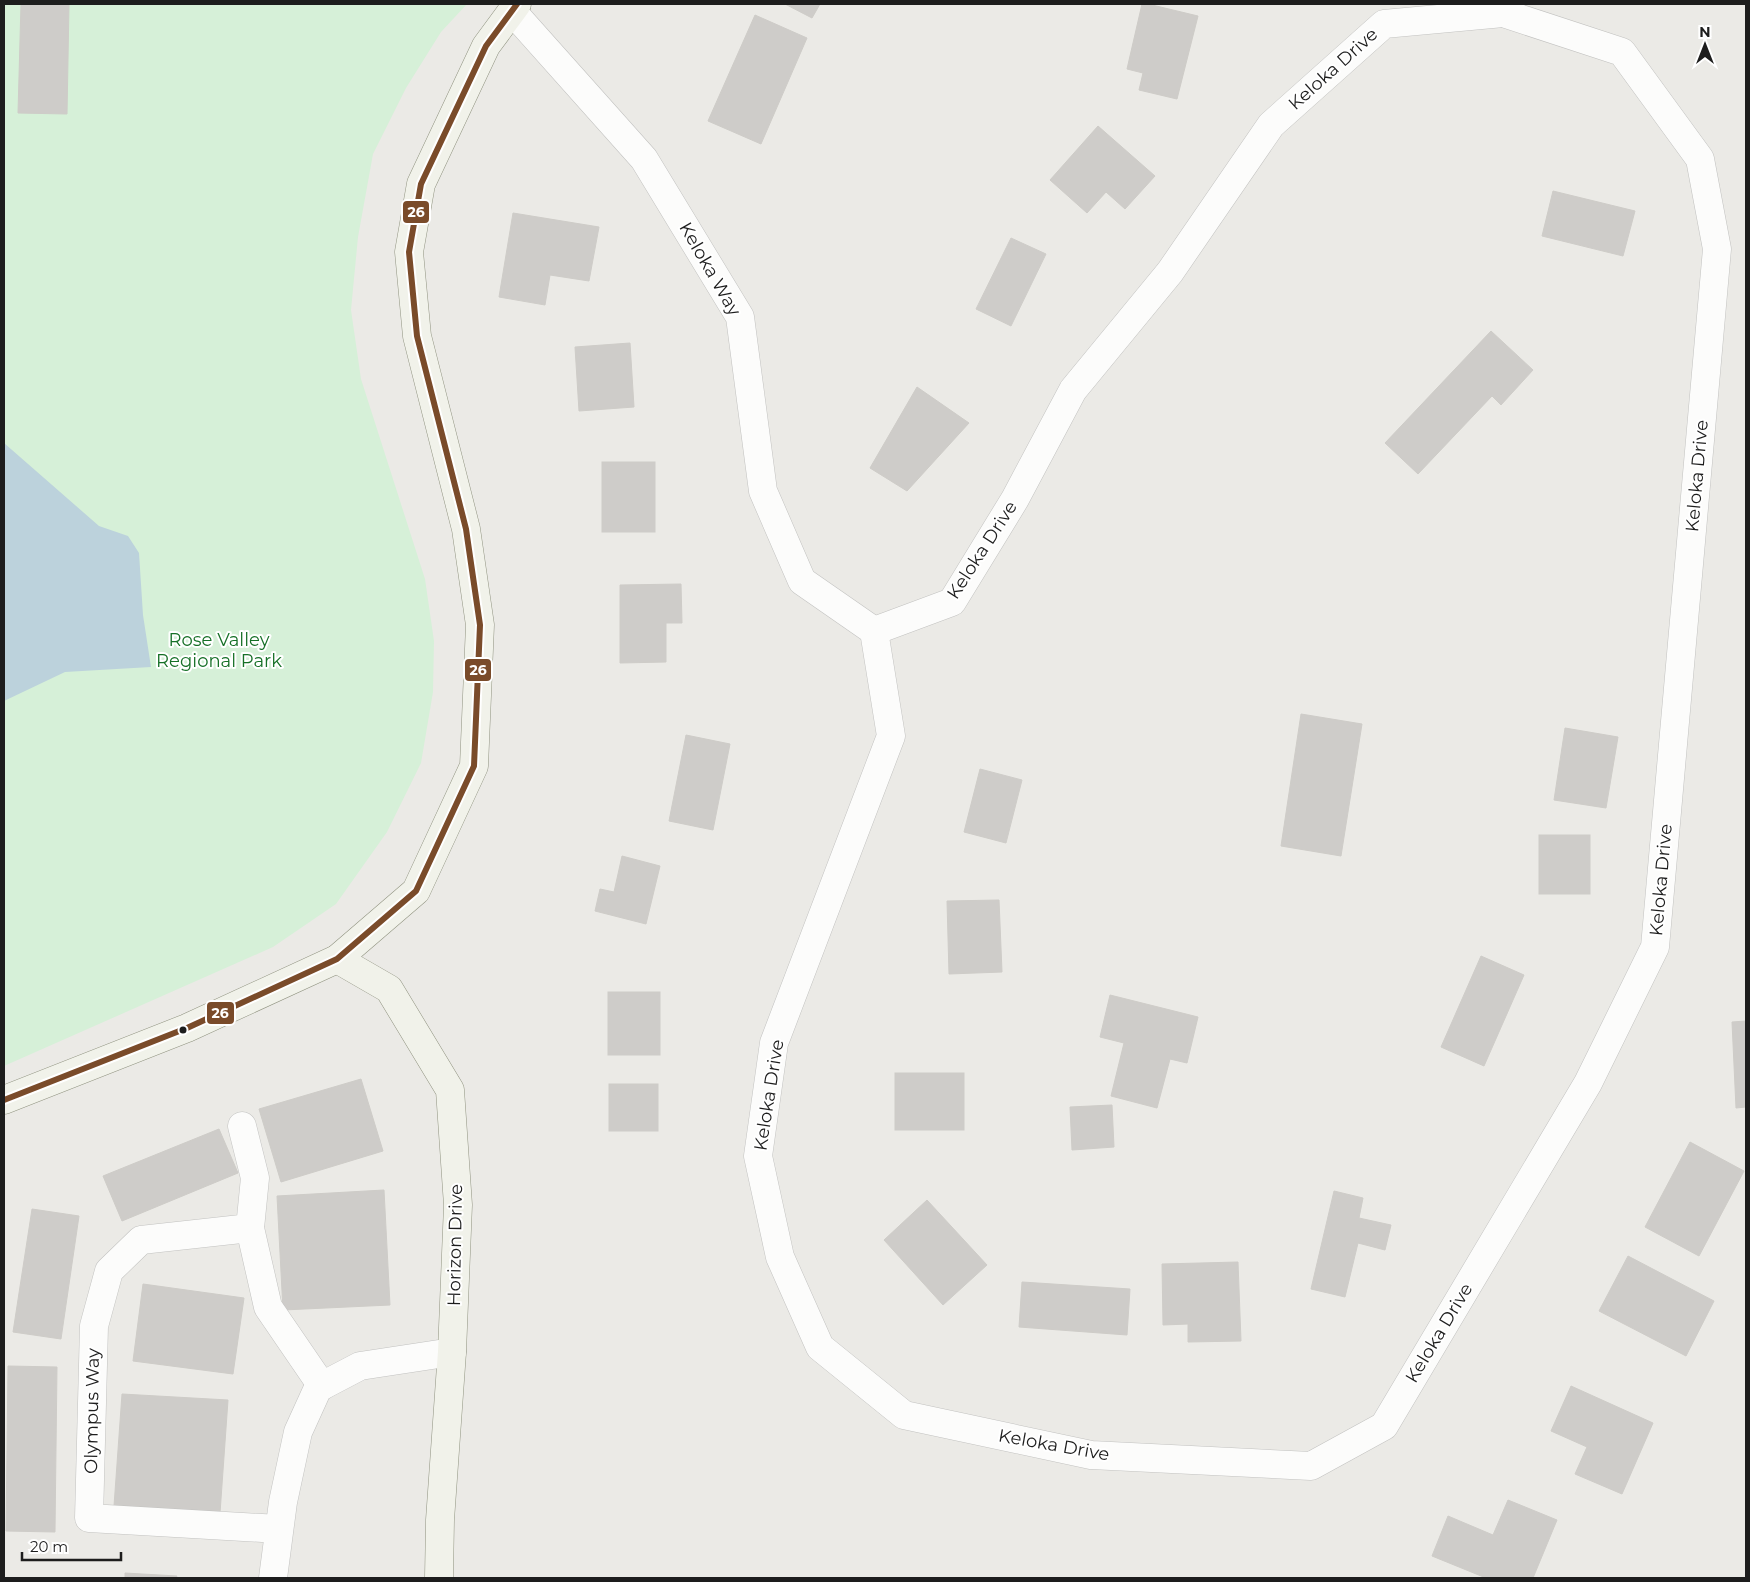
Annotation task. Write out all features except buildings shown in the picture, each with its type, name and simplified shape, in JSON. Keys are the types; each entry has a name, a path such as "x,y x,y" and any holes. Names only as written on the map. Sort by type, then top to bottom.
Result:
{"street":[{"name":"Keloka Way","path":"515,7 644,159 740,317 763,491 802,582 874,631"},
{"path":"4,1100 187,1028 336,959 416,891 474,766 480,625 466,529 417,336 409,252 421,184 486,46 515,7"},
{"name":"Keloka Drive","path":"1503,13 1622,52 1700,159 1717,249 1656,947 1588,1083 1384,1426 1311,1466 1091,1455 904,1415 820,1347 780,1257 758,1156 774,1044 891,736 874,631 952,602 1015,499 1074,390 1170,272 1271,125 1384,24 1503,13"},
{"name":"Horizon Drive","path":"336,959 389,989 450,1090 458,1205 452,1352 440,1520 439,1578"},
{"path":"242,1126 255,1178 250,1228 268,1307 322,1386"},
{"name":"Olympus Way","path":"250,1228 141,1240 110,1271 94,1326 90,1518 279,1529"},
{"path":"272,1578 283,1502 298,1432 318,1388 360,1366 452,1352"}],"green space":[{"name":"Rose Valley Regional Park","path":"4,4 467,4 441,32 406,88 373,154 358,237 351,310 361,379 425,579 434,641 433,692 421,763 387,832 336,904 273,947 4,1066"}],"water":[{"path":"4,443 99,526 128,536 139,553 143,615 151,667 65,672 4,701"}],"transit line":[{"name":"26","path":"4,1100 187,1028 337,959 416,891 474,766 480,625 466,529 417,336 409,252 421,184 486,46 517,4"}]}
